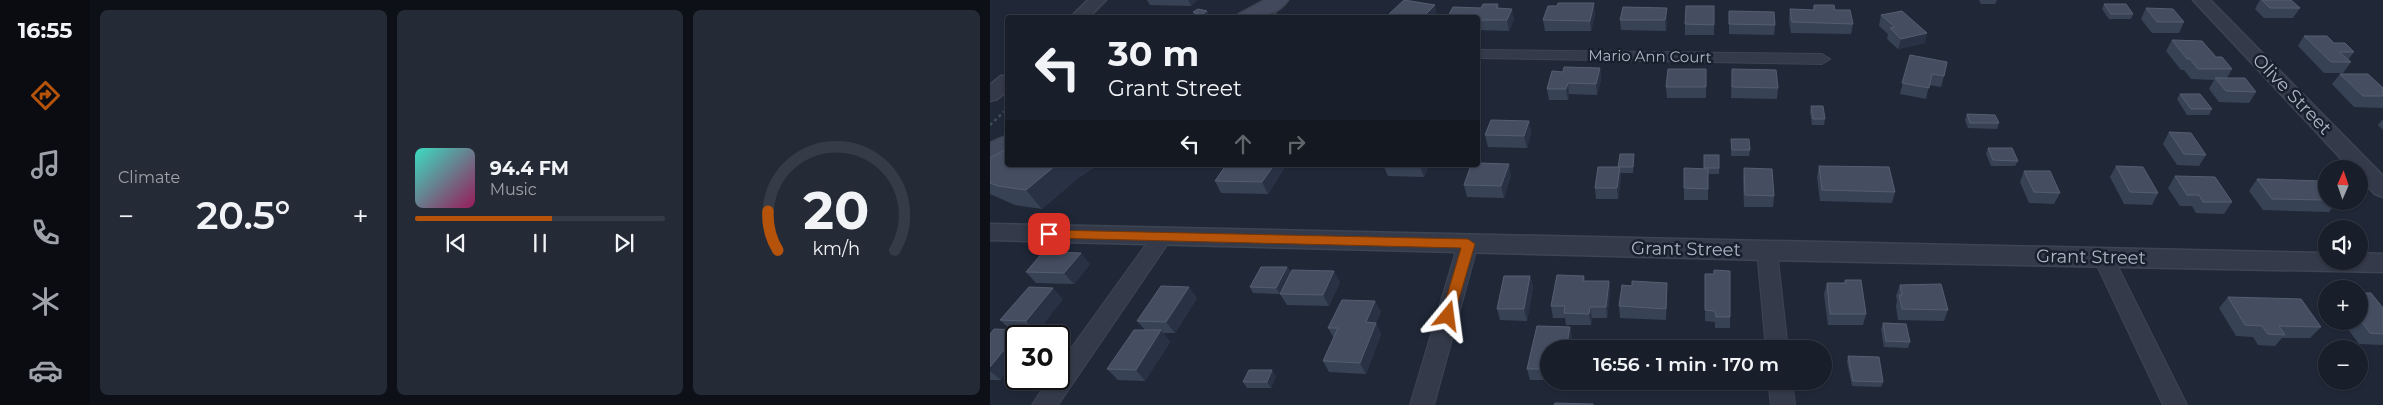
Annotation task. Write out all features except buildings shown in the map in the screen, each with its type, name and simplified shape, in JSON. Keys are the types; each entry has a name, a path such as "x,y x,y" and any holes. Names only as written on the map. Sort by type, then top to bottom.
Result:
{"main road":[{"path":"1259,15 1279,0"},
{"path":"990,153 1005,145"}],"street":[{"path":"1081,15 1098,0"},
{"name":"Olive Street","path":"2201,0 2383,189"},
{"name":"Mario Ann Court","path":"1480,54 1822,58"},
{"path":"990,95 1005,82"},
{"name":"Grant Street","path":"990,232 1767,251 2383,263"},
{"path":"1044,405 1162,237"},
{"path":"1422,405 1468,244"},
{"path":"1767,251 1776,340"},
{"path":"2103,257 2175,405"},
{"path":"1781,390 1782,405"}],"path":[{"path":"990,125 1005,111"}],"route":[{"path":"1049,234 1468,244 1448,316"}]}
